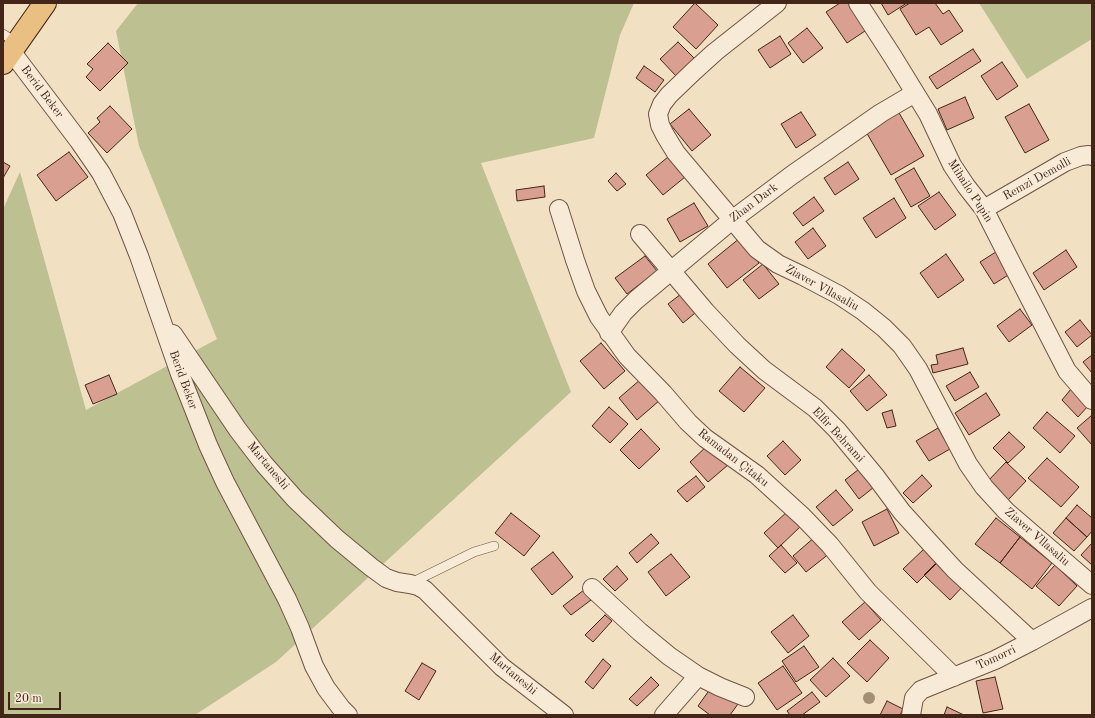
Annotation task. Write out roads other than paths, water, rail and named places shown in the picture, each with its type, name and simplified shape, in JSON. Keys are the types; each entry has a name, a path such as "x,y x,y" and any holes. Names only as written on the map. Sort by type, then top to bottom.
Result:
{"main road":[{"path":"9,48 44,3"}],"street":[{"name":"Ziaver Vllasaliu","path":"776,3 694,70 669,95 662,104 658,114 660,125 665,135 676,153 757,250 778,264 803,276 863,311 884,328 902,346 918,369 968,464 984,487 1006,511 1092,585"},
{"name":"Mihailo Pupin","path":"858,3 928,114 952,165 966,186 984,208 1067,371 1092,400"},
{"name":"Berid Beker","path":"9,48 79,140 101,173 122,213 208,445 225,482 287,599 300,628 314,666 326,688 348,715"},
{"name":"Zhan Dark","path":"609,333 623,313 636,300 732,220 792,175 881,113 915,93"},
{"name":"Remzi Demolli","path":"984,208 1066,162 1081,156 1092,156"},
{"name":"Ramadan Çitaku","path":"559,209 586,291 609,333 627,356 663,393 688,422 705,438 757,475 803,517 830,545 868,592 954,677"},
{"name":"Elfir Behrami","path":"640,234 706,312 737,345 764,370 815,408 837,430 876,477 902,512 955,570 1032,641"},
{"name":"Martaneshi","path":"160,313 238,430 264,464 295,499 337,539 386,578 397,582 418,586 425,590 502,666 564,715"},
{"path":"592,588 640,632 669,656 698,676 745,697"},
{"name":"Tomorri","path":"911,715 914,698 921,690 995,660 1092,608"},
{"path":"664,715 698,676"}],"lane":[{"path":"410,584 474,552 494,546"}]}
